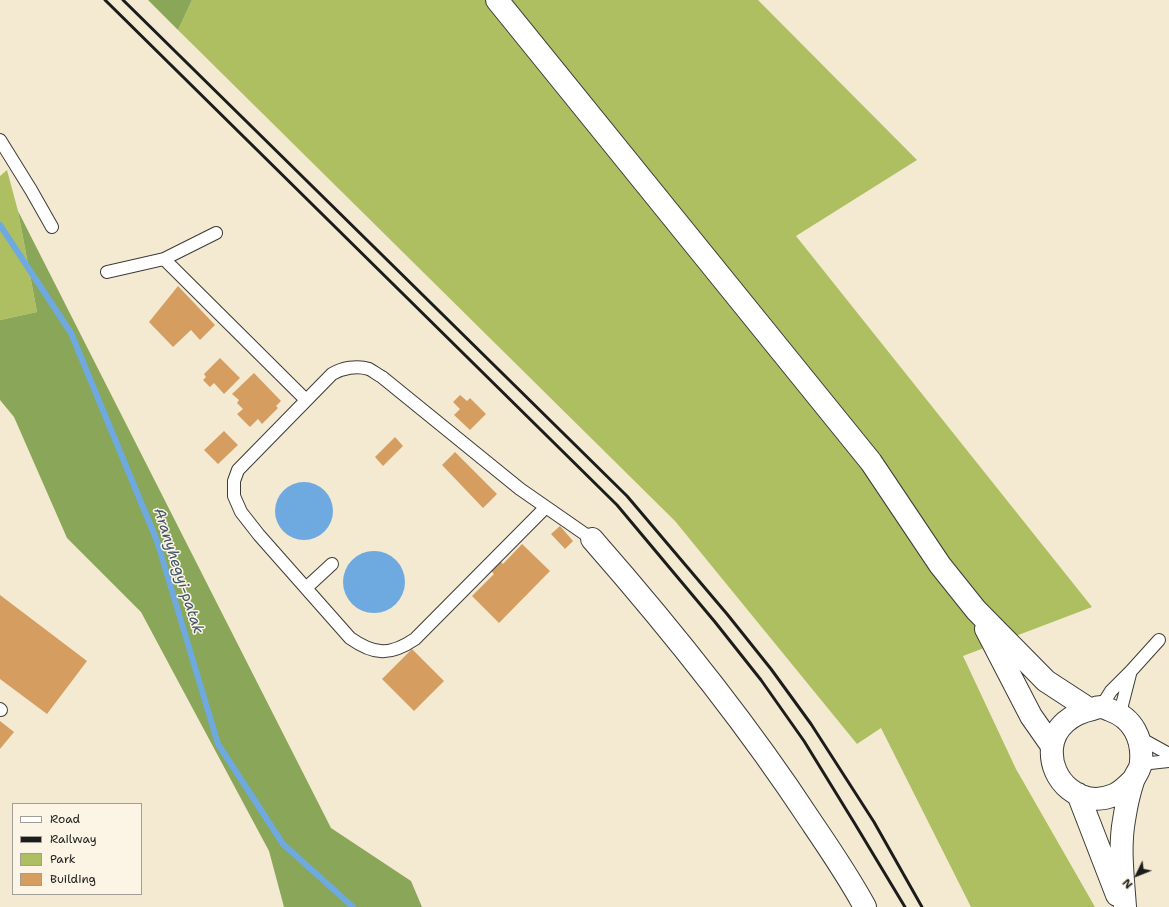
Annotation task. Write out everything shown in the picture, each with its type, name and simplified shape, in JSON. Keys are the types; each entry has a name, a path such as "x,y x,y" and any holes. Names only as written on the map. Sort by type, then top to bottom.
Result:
{"street":[{"path":"497,0 871,462 940,565 976,610 1046,681 1131,723 1138,737 1141,748 1137,772 1124,821 1121,852 1123,907"},
{"path":"592,539 668,629 746,728 794,795 854,887 865,907"},
{"path":"976,610 1031,716 1052,746"},
{"path":"1103,710 1076,713 1065,722 1057,733 1052,746 1052,761 1057,774 1066,786 1078,794 1089,798 1102,798 1114,795 1124,789 1137,772"},
{"path":"1078,794 1123,907"}],"lane":[{"path":"0,140 52,227"},
{"path":"107,272 164,259 216,233"},
{"path":"164,259 306,400"},
{"path":"546,507 415,639 403,647 380,652 363,647 350,638 259,535 241,512 234,496 234,481 238,470 332,374 341,369 357,367 369,369 382,377 520,489 546,507 592,539"},
{"path":"306,588 332,564"},
{"path":"1103,710 1111,691 1159,640"},
{"path":"1103,710 1131,671"},
{"path":"1138,737 1169,754"},
{"path":"1137,772 1169,761"}],"green space":[{"path":"148,0 192,0 178,30"},
{"path":"192,0 758,0 917,160 796,236 1092,607 963,656 1016,769 1095,907 971,907 881,728 857,744 675,521 178,30"},
{"path":"7,170 18,211 37,312 0,320 0,176"},
{"path":"18,211 331,828 411,881 422,907 284,907 269,851 141,612 67,538 14,417 0,400 0,320 37,312"}],"water":[{"path":"304,482 315,484 328,495 331,500 333,511 331,522 320,535 315,538 304,540 293,538 280,527 277,522 275,511 277,500 288,487 293,484"},
{"path":"374,551 386,554 396,560 402,570 405,582 402,594 396,604 386,610 374,613 362,610 352,604 346,594 343,582 346,570 352,560 362,554"}],"building":[{"path":"178,286 215,325 200,340 191,330 173,347 149,322"},
{"path":"220,358 240,378 224,394 214,383 210,387 203,380 206,377 204,374"},
{"path":"254,373 281,401 276,406 278,408 262,424 258,419 250,427 237,414 243,409 237,403 239,400 232,394"},
{"path":"460,395 467,401 470,398 486,414 470,430 454,415 460,409 453,402"},
{"path":"224,431 238,445 218,464 204,450"},
{"path":"395,437 403,446 383,466 375,457"},
{"path":"455,452 497,494 483,508 442,465"},
{"path":"560,526 573,541 565,549 551,534"},
{"path":"522,544 550,571 499,623 472,596 494,574 490,570 500,561 503,564"},
{"path":"0,595 87,661 47,714 0,679"},
{"path":"412,649 444,681 414,711 382,679"},
{"path":"0,721 14,732 0,749"}],"waterway":[{"name":"Aranyhegyi-patak","path":"0,225 71,333 157,541 218,744 283,844 353,907"}],"railway":[{"path":"105,0 617,505 715,622 761,680 804,741 905,907"},
{"path":"123,0 627,496 727,614 771,669 811,724 874,822 922,907"}]}
